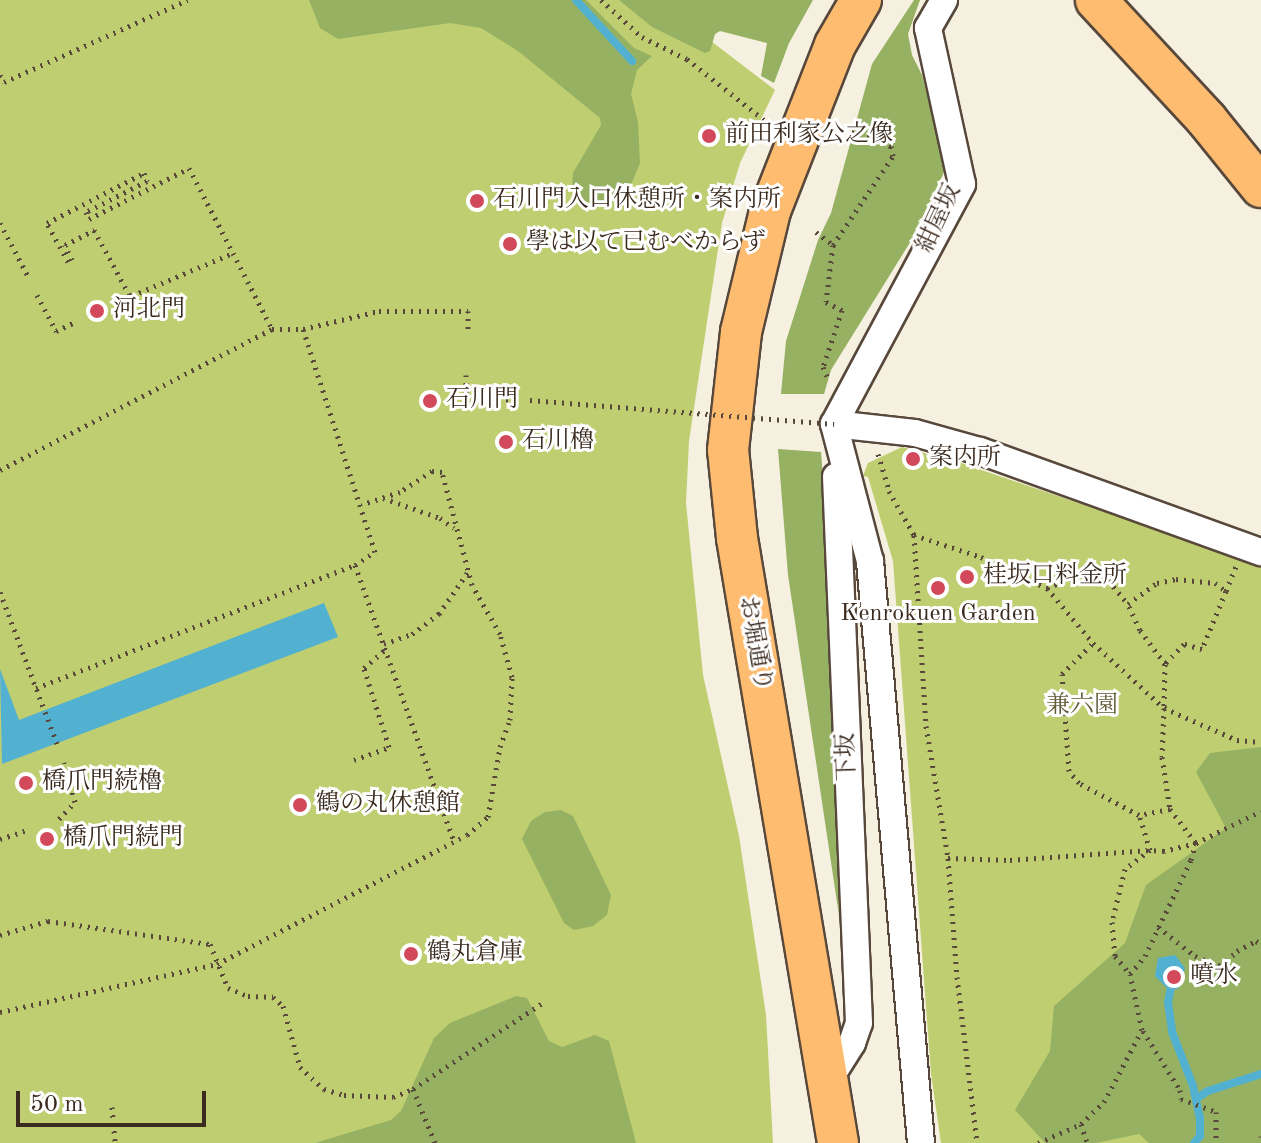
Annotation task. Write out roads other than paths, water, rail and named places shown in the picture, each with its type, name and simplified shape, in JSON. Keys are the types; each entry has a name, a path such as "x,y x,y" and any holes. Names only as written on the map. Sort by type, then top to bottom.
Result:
{"main road":[{"name":"お堀通り","path":"838,1143 737,538 728,450 741,332 770,211 781,135 861,0"},
{"path":"1096,0 1207,120 1261,187"}],"street":[{"name":"紺屋坂","path":"834,424 962,184 928,28 944,0"},
{"path":"921,1143 870,561 834,424 915,433 980,451 1253,550"},
{"name":"下坂","path":"828,1081 852,1043 859,1023 834,424"}],"water":[{"path":"324,603 338,637 2,764 0,669 19,720"},
{"path":"1175,955 1185,968 1179,988 1170,991 1155,976 1158,958"}],"waterway":[{"path":"576,0 632,61"},
{"path":"1172,982 1168,1002 1172,1032 1193,1086 1200,1118 1200,1136 1194,1143"},
{"path":"1196,1099 1208,1091 1261,1074"}],"place":[{"name":"前田利家公之像","path":"709,136"},
{"name":"石川門入口休憩所・案内所","path":"477,201"},
{"name":"學は以て已むべからず","path":"510,244"},
{"name":"河北門","path":"97,311"},
{"name":"石川門","path":"430,401"},
{"name":"石川櫓","path":"506,442"},
{"name":"案内所","path":"913,459"},
{"name":"桂坂口料金所","path":"967,577"},
{"name":"Kenrokuen Garden","path":"938,588"},
{"name":"橋爪門続櫓","path":"26,783"},
{"name":"鶴の丸休憩館","path":"300,805"},
{"name":"橋爪門続門","path":"47,839"},
{"name":"鶴丸倉庫","path":"411,954"},
{"name":"噴水","path":"1174,977"}],"park label":[{"name":"兼六園","path":"1082,707"}]}
